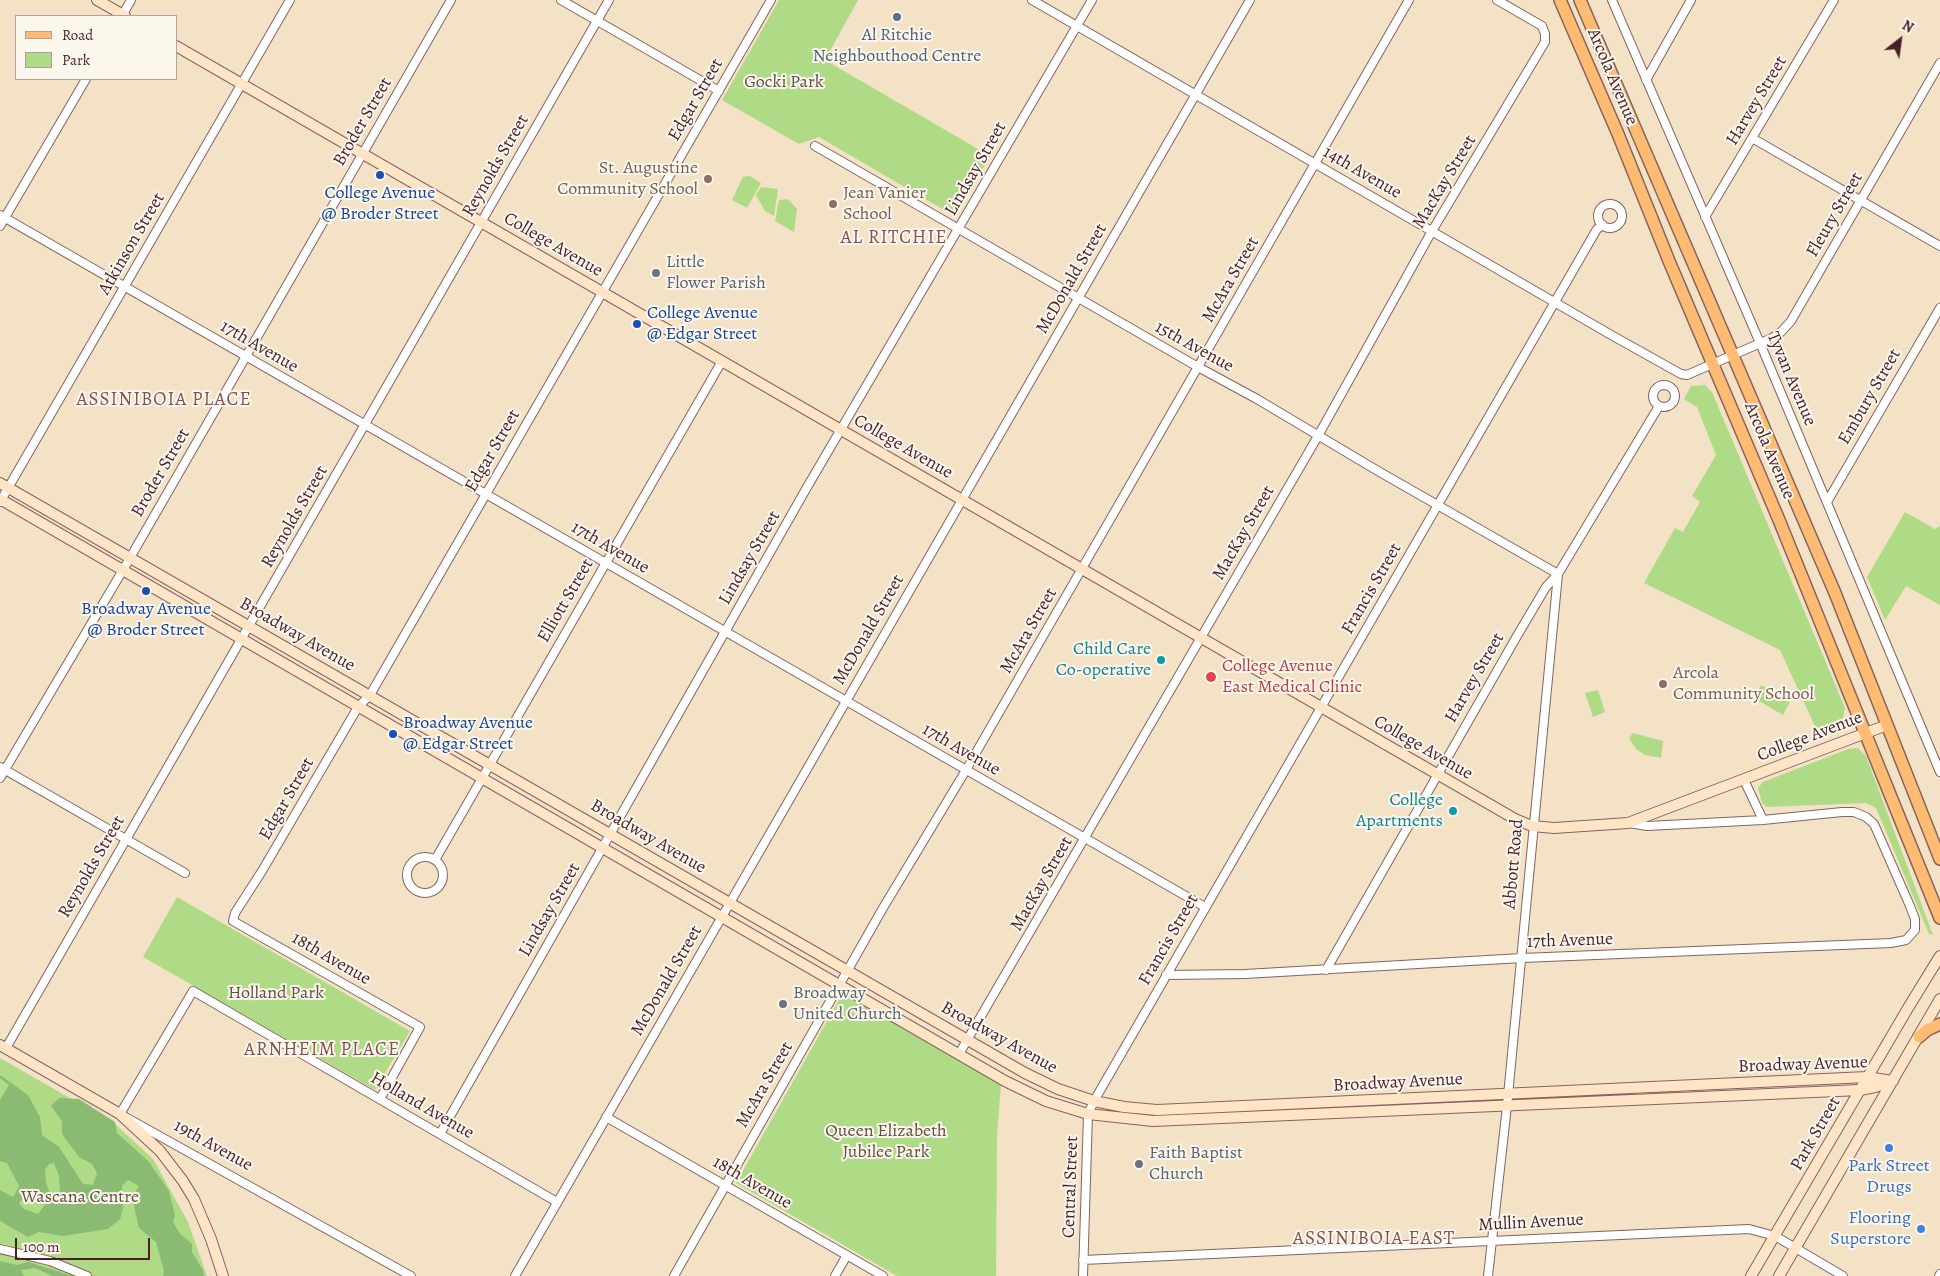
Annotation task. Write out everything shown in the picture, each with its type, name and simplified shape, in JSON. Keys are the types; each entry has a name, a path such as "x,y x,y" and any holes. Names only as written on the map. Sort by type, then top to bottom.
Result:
{"main road":[{"name":"Arcola Avenue","path":"1560,0 1618,134 1668,261 1713,363 1866,732 1940,918"},
{"name":"Arcola Avenue","path":"1580,0 1783,471 1939,853"},
{"path":"1919,1037 1927,1030 1940,1024"}],"street":[{"path":"97,0 121,15"},
{"path":"124,15 131,0"},
{"name":"Atkinson Street","path":"0,500 4,485 125,287 290,0"},
{"name":"Broder Street","path":"0,778 2,769 123,570 451,0"},
{"path":"561,0 718,91"},
{"name":"Reynolds Street","path":"3,1046 126,839 609,0"},
{"name":"Edgar Street","path":"236,913 358,707 370,695 771,0"},
{"name":"14th Avenue","path":"1032,0 1681,374 1687,375 1732,356"},
{"name":"Lindsay Street","path":"440,1134 724,631 1092,0"},
{"name":"McDonald Street","path":"515,1276 1250,0"},
{"name":"McAra Street","path":"674,1276 1409,0"},
{"name":"MacKay Street","path":"959,1054 1086,839 1318,436 1432,231 1545,42 1542,26 1497,0"},
{"name":"Tyvan Avenue","path":"1612,0 1760,343 1940,772"},
{"path":"1646,80 1692,0"},
{"name":"Harvey Street","path":"1706,217 1834,0"},
{"name":"College Avenue","path":"178,47 1515,819 1532,826 1554,828 1628,823 1647,826 1763,820 1854,812 1866,817 1874,824 1897,879"},
{"name":"Fleury Street","path":"1732,356 1781,332 1791,321 1940,64"},
{"path":"0,226 2,217 85,80"},
{"path":"1752,138 1940,246"},
{"name":"15th Avenue","path":"815,146 1558,574"},
{"name":"17th Avenue","path":"2,217 1205,908"},
{"name":"Francis Street","path":"1094,1101 1555,302 1597,230 1603,225"},
{"name":"Embury Street","path":"1826,502 1940,308"},
{"name":"Elliott Street","path":"435,860 722,361"},
{"name":"Harvey Street","path":"1326,970 1516,636 1546,587 1558,574 1659,406"},
{"name":"Broadway Avenue","path":"4,485 967,1040 1033,1077 1058,1089 1094,1101 1124,1107 1157,1110 1867,1077 1893,1081"},
{"name":"Broadway Avenue","path":"0,500 242,638 602,849 1005,1081 1046,1101 1088,1114 1153,1121 1860,1090 1875,1088 1893,1081"},
{"name":"Abbott Road","path":"1488,1276 1522,958 1532,826 1558,574"},
{"name":"College Avenue","path":"1628,823 1887,725"},
{"path":"2,769 185,873"},
{"name":"College Avenue","path":"1744,780 1763,820"},
{"path":"425,857 435,860 442,870 442,882 431,892 425,893 413,889 407,878 409,865 419,858 425,857"},
{"name":"17th Avenue","path":"1166,975 1245,974 1522,958 1891,943 1906,940 1915,930 1915,919 1897,879"},
{"name":"18th Avenue","path":"236,913 233,921 420,1027 380,1099"},
{"name":"Park Street","path":"1751,1276 1940,956"},
{"name":"Holland Avenue","path":"120,1114 193,991 557,1202"},
{"path":"1779,1276 1940,1000"},
{"name":"19th Avenue","path":"3,1046 120,1114 411,1276"},
{"name":"Central Street","path":"1083,1276 1088,1114 1094,1101"},
{"path":"120,1114 160,1151 183,1182 203,1219 223,1276"},
{"name":"18th Avenue","path":"606,1117 883,1276"},
{"name":"Mullin Avenue","path":"1083,1260 1749,1229 1776,1236 1796,1247"},
{"path":"1796,1247 1843,1276"},
{"path":"0,1249 50,1261 87,1276"},
{"path":"834,1276 847,1255"}],"green space":[{"name":"Gocki Park","path":"779,0 858,0 825,60 990,156 958,212 954,214 949,213 819,137 799,144 722,100"},
{"path":"750,176 761,183 747,208 732,200 743,177"},
{"path":"761,187 778,189 774,216 765,211 756,195"},
{"path":"788,199 797,209 794,232 775,221 779,200"},
{"path":"1705,385 1712,392 1845,708 1841,728 1819,735 1780,650 1644,583 1675,528 1683,532 1700,502 1692,496 1716,455 1697,407 1684,399 1691,386"},
{"path":"1905,512 1935,529 1940,526 1940,605 1906,586 1885,620 1867,577"},
{"path":"1761,685 1790,702 1783,715 1754,698"},
{"path":"1598,690 1605,712 1593,717 1585,693"},
{"path":"1633,733 1663,741 1661,758 1645,755 1636,749 1629,738"},
{"path":"1858,748 1866,756 1933,935 1929,934 1876,808 1866,803 1767,807 1762,803 1758,788 1763,782 1848,749"},
{"name":"Holland Park","path":"177,897 410,1031 375,1090 143,957"},
{"name":"Queen Elizabeth Jubilee Park","path":"844,991 1001,1084 997,1136 996,1276 897,1276 736,1183"},
{"name":"Wascana Centre","path":"0,1058 115,1124 153,1159 188,1222 207,1276 0,1276"},
{"path":"0,1075 28,1095 40,1117 42,1135 59,1147 83,1184 93,1185 97,1173 92,1164 79,1157 62,1134 62,1121 51,1106 59,1098 79,1099 115,1122 117,1133 149,1162 169,1191 175,1215 173,1222 180,1234 192,1244 192,1252 203,1270 204,1276 163,1276 164,1271 156,1242 139,1228 133,1196 139,1186 128,1180 122,1186 123,1208 120,1219 108,1229 63,1236 39,1232 28,1237 0,1221 0,1190 13,1197 19,1186 7,1163 0,1161 0,1100 9,1085 0,1078","holes":["54,1163 59,1176 60,1192 56,1199 51,1196 46,1183 45,1170 49,1164","41,1193 45,1205 38,1214 24,1209 19,1203 26,1194"]},
{"path":"0,1261 17,1265 28,1262 73,1276 52,1276 35,1268 21,1270 24,1276 0,1276"}],"place":[{"name":"Al Ritchie Neighbouthood Centre","path":"897,17"},
{"name":"College Avenue @ Broder Street","path":"380,175"},
{"name":"St. Augustine Community School","path":"708,179"},
{"name":"Jean Vanier School","path":"833,204"},
{"name":"Little Flower Parish","path":"656,273"},
{"name":"College Avenue @ Edgar Street","path":"637,324"},
{"name":"Broadway Avenue @ Broder Street","path":"146,591"},
{"name":"Child Care Co-operative","path":"1161,660"},
{"name":"College Avenue East Medical Clinic","path":"1211,677"},
{"name":"Arcola Community School","path":"1663,684"},
{"name":"Broadway Avenue @ Edgar Street","path":"393,734"},
{"name":"College Apartments","path":"1453,811"},
{"name":"Broadway United Church","path":"783,1004"},
{"name":"Park Street Drugs","path":"1889,1148"},
{"name":"Faith Baptist Church","path":"1139,1164"},
{"name":"Flooring Superstore","path":"1921,1229"}],"district":[{"name":"AL RITCHIE","path":"894,238"},
{"name":"ASSINIBOIA PLACE","path":"164,400"},
{"name":"ARNHEIM PLACE","path":"322,1050"},
{"name":"ASSINIBOIA EAST","path":"1374,1239"}]}
